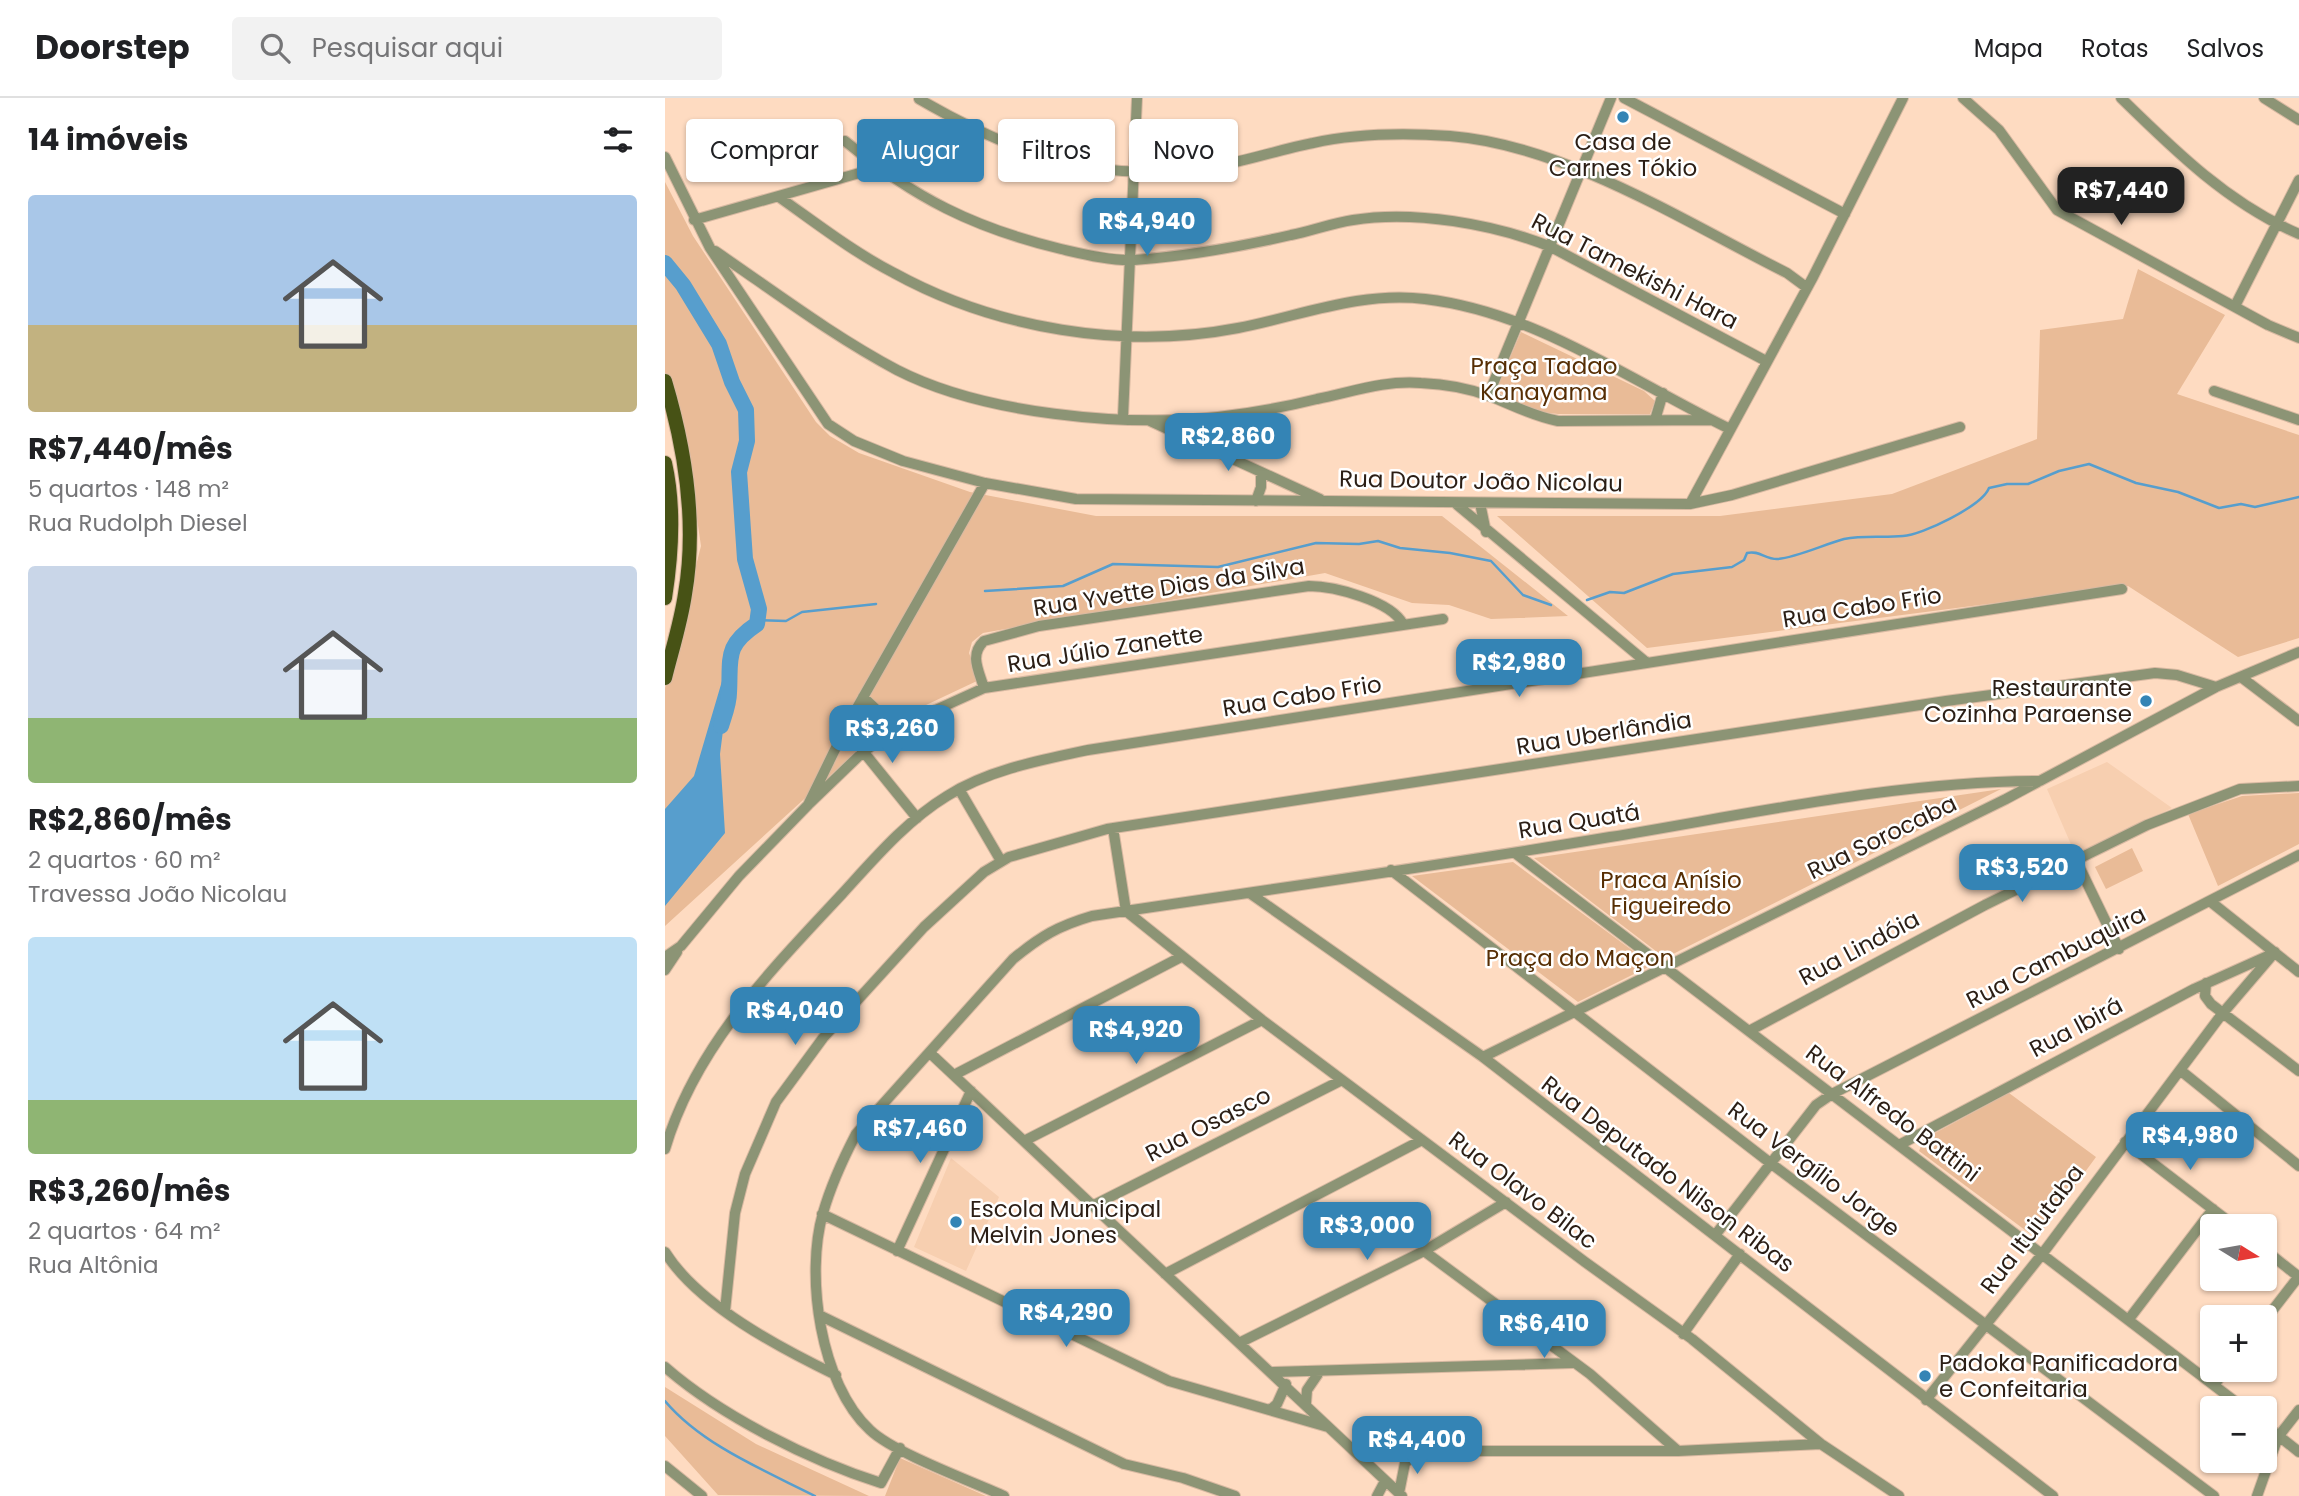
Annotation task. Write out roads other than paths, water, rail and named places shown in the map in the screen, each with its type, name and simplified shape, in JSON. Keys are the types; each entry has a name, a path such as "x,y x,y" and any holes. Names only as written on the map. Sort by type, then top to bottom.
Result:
{"main road":[{"path":"665,381 678,432 687,489 689,529 686,593 665,678"},
{"path":"665,463 668,492 666,590"}],"street":[{"path":"1136,119 1137,98"},
{"path":"1488,396 1611,98"},
{"path":"1624,98 1845,215"},
{"path":"1690,504 1845,215 1902,98"},
{"path":"1963,98 1999,130 2057,210 2299,338"},
{"path":"2121,98 2174,152 2276,224 2299,234"},
{"path":"2264,98 2299,120"},
{"path":"919,99 965,126 1027,153 1084,168 1129,174"},
{"path":"1238,160 1315,142 1400,134 1453,136 1505,145 1583,170 1787,273 1807,287"},
{"name":"Rua Tamekishi Hara","path":"845,141 857,151"},
{"name":"Rua Doutor João Nicolau","path":"665,157 710,248 828,424 869,448 985,484 1076,499 1690,504 1733,495 1960,427"},
{"path":"694,220 857,174"},
{"path":"2235,306 2299,180"},
{"name":"Rua Tamekishi Hara","path":"899,182 947,212 1009,236 1081,253 1131,260 1216,251 1354,220 1420,216 1523,236 1551,247 1766,362"},
{"path":"1123,418 1133,182"},
{"path":"779,197 895,274 1007,318 1125,338 1186,336 1238,328 1370,298 1422,298 1468,305 1519,322 1730,429"},
{"path":"710,248 801,311 898,370 961,394 1028,410 1123,418 1200,419 1252,413 1373,384 1420,383 1488,396 1535,416 1558,421 1711,420"},
{"path":"2214,391 2299,420"},
{"path":"1655,420 1663,393"},
{"path":"1144,418 1324,501"},
{"path":"1197,442 1200,419"},
{"path":"1256,501 1261,487 1261,472"},
{"path":"808,805 845,729 985,484"},
{"path":"668,492 687,489"},
{"path":"1455,503 1486,532 1646,663"},
{"path":"1480,503 1486,532"},
{"name":"Rua Yvette Dias da Silva","path":"984,688 975,656 977,647 984,641 1039,626 1309,586 1342,590 1392,611 1403,624"},
{"name":"Rua Cabo Frio","path":"665,1149 690,1085 722,1031 803,935 917,818 958,789 1047,758 1088,750 2122,589"},
{"name":"Rua Júlio Zanette","path":"681,946 739,876 862,753 896,728 984,688 1443,618"},
{"name":"Rua Sorocaba","path":"1483,1057 2006,799 2216,687 2299,652"},
{"name":"Rua Uberlândia","path":"1001,861 1113,828 1946,701 2155,673 2177,675 2216,687"},
{"path":"2241,677 2299,721"},
{"path":"863,697 896,728"},
{"path":"845,729 917,818"},
{"path":"2005,781 2006,799"},
{"name":"Rua Quatá","path":"1004,1496 900,1448 877,1436 864,1424 827,1354 819,1315 817,1267 823,1214 841,1164 856,1134 1013,959 1041,937 1070,922 1126,911 1515,853 1836,799 2005,781 2040,781"},
{"name":"Rua Lindóia","path":"1749,1031 2147,825 2240,789 2299,786"},
{"path":"725,1311 739,1192 776,1102 823,1038 915,936 964,889 1001,861 958,789"},
{"path":"1113,828 1126,911"},
{"name":"Rua Alfredo Battini","path":"1515,853 2229,1396"},
{"name":"Rua Cambuquira","path":"1716,1234 1769,1162 1816,1105 1832,1094 2299,855"},
{"path":"2076,860 2119,949"},
{"name":"Rua Vergílio Jorge","path":"1391,870 1769,1162 2214,1496"},
{"name":"Rua Deputado Nilson Ribas","path":"1251,894 1483,1057 2053,1496"},
{"path":"2211,902 2299,972"},
{"name":"Rua Olavo Bilac","path":"1126,911 1262,1020 1683,1334 1821,1444 1899,1496"},
{"path":"665,957 681,946"},
{"path":"665,970 681,946"},
{"name":"Rua Ibirá","path":"1901,1144 2206,983 2275,952"},
{"name":"Rua Ituiutaba","path":"1926,1400 2043,1253 2222,1014 2275,952"},
{"path":"954,1075 1181,957"},
{"path":"2206,983 2205,996 2222,1014 2299,1071"},
{"path":"1024,1141 1262,1020"},
{"path":"930,1053 1286,1384 1400,1495"},
{"path":"2180,1070 2299,1166"},
{"name":"Rua Osasco","path":"1092,1206 1342,1080"},
{"path":"897,1251 971,1091"},
{"path":"1165,1273 1422,1140"},
{"path":"2125,1142 2219,1214"},
{"path":"1240,1343 1424,1251 1506,1202"},
{"path":"2129,1319 2213,1209"},
{"path":"823,1214 1170,1381 1331,1427"},
{"path":"1424,1251 1590,1374 1678,1451"},
{"path":"665,1252 679,1272 725,1311 805,1360 836,1375"},
{"path":"1683,1334 1740,1254"},
{"path":"2277,1259 2299,1276 2277,1305"},
{"path":"819,1315 1124,1464 1235,1496"},
{"path":"1273,1372 1573,1363"},
{"path":"665,1367 724,1408 836,1469 881,1483 900,1448"},
{"path":"1305,1403 1307,1390 1320,1371"},
{"path":"1270,1410 1277,1404 1286,1384"},
{"path":"2257,1496 2278,1437 2299,1410"},
{"path":"2278,1437 2299,1452"},
{"path":"1356,1451 1678,1451 1821,1444"},
{"path":"1400,1495 1405,1463 1419,1451"},
{"path":"665,1466 702,1496"},
{"path":"1377,1496 1385,1481"}],"water":[{"path":"735,637 720,754 725,833 665,906 665,809 694,776"}],"waterway":[{"path":"665,263 683,285 719,344 732,382 746,410 747,441 739,472 745,559 759,609 757,624 739,639 731,654 729,697 721,726"},
{"path":"1587,600 1610,592 1624,593 1673,574 1732,567 1744,560 1747,553 1777,559 1844,539 1912,534 1964,511 1989,488 2007,484 2028,484 2059,471 2089,464 2136,483 2178,492 2219,508 2241,504 2255,507 2299,497"},
{"path":"985,591 1063,586 1113,564 1218,567 1316,543 1359,544 1378,541 1400,548 1450,553 1491,561 1523,595 1551,605"},
{"path":"757,620 786,621 802,612 876,604"},
{"path":"665,1401 680,1417 715,1444 815,1496"}],"place":[{"name":"Casa de Carnes Tókio","path":"1623,117"},
{"name":"Restaurante Cozinha Paraense","path":"2146,701"},
{"name":"Escola Municipal Melvin Jones","path":"956,1222"},
{"name":"Padoka Panificadora e Confeitaria","path":"1925,1376"}],"park label":[{"name":"Praça Tadao Kanayama","path":"1544,379"},
{"name":"Praca Anísio Figueiredo","path":"1671,893"},
{"name":"Praça do Maçon","path":"1580,958"}]}
